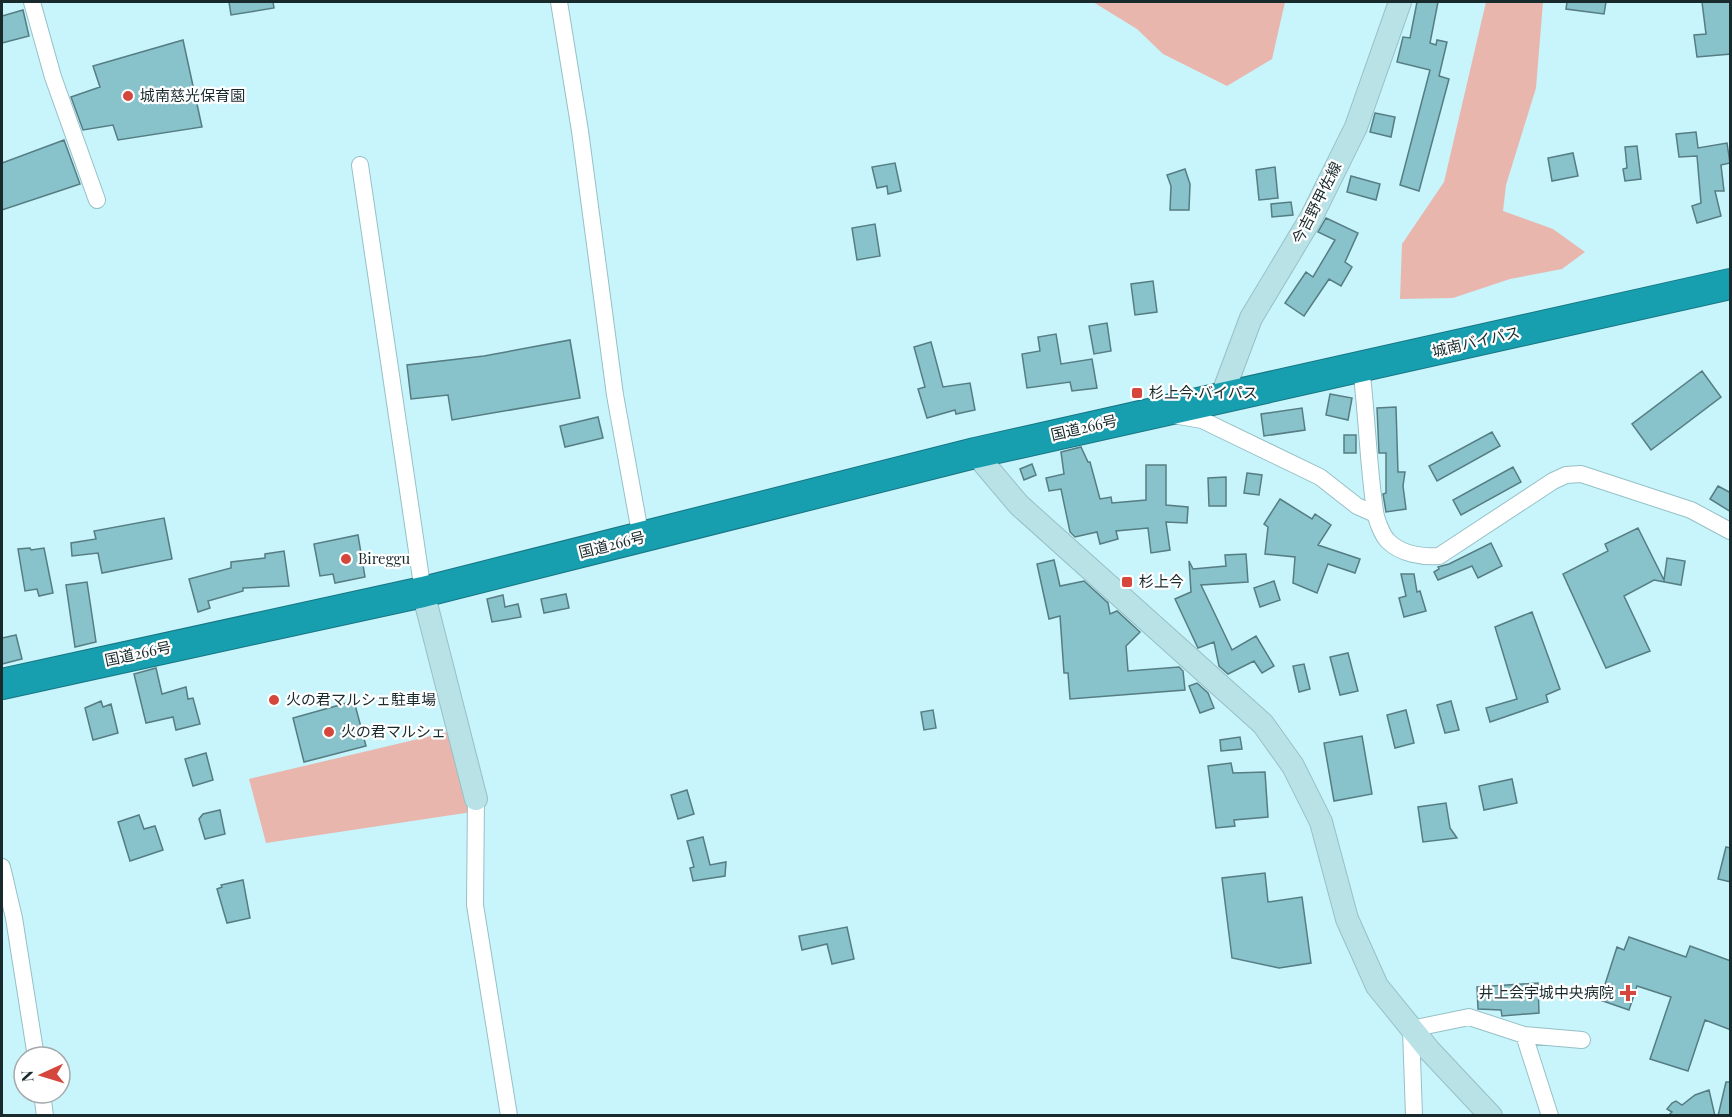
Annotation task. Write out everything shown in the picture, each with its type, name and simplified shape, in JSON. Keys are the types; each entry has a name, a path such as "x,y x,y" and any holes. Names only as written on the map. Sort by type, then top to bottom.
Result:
{"highway":[{"name":"城南バイパス","path":"1221,398 1731,285"},
{"name":"国道266号","path":"2,684 423,591 975,453 1221,398"}],"street":[{"path":"32,2 53,77 97,200"},
{"path":"560,2 580,131 615,395 641,538"},
{"name":"今吉野甲佐線","path":"1221,398 1251,318 1311,218 1356,127 1375,79 1400,2"},
{"path":"360,165 423,591 476,799 475,905 509,1116"},
{"path":"1360,368 1368,422 1375,514 1387,540 1394,545 1422,557 1439,556 1553,482 1566,475 1581,474 1692,510 1731,531"},
{"path":"1155,412 1202,420 1320,477 1357,506 1375,514"},
{"path":"975,453 1018,505 1263,724 1293,766 1321,822 1347,919 1377,986 1411,1029 1491,1116"},
{"path":"2,867 14,918 34,1045"},
{"path":"1411,1029 1469,1017 1524,1035 1582,1040"},
{"path":"1411,1029 1414,1116"},
{"path":"1524,1035 1550,1116"}],"shaded area":[{"path":"1093,2 1285,2 1272,59 1227,86 1163,54 1137,29"},
{"path":"1486,2 1543,2 1536,88 1506,185 1503,211 1553,229 1585,252 1562,269 1510,279 1453,298 1400,299 1402,244 1444,182"},
{"path":"452,731 472,812 266,843 249,779"}],"building":[{"path":"229,2 273,2 274,8 231,15"},
{"path":"1417,2 1438,2 1430,43 1436,45 1437,40 1447,42 1439,76 1449,79 1419,191 1400,185 1430,70 1397,62 1403,37 1410,38"},
{"path":"1567,2 1606,2 1604,14 1566,9"},
{"path":"1702,2 1731,2 1731,54 1697,57 1694,35 1706,34"},
{"path":"23,10 29,36 2,43 2,16"},
{"path":"183,40 202,127 118,140 113,125 83,130 71,97 100,87 93,66"},
{"path":"1375,113 1395,117 1391,137 1370,132"},
{"path":"1696,132 1698,148 1727,143 1730,163 1721,165 1724,191 1715,191 1721,216 1697,223 1692,206 1701,203 1697,156 1679,157 1676,134"},
{"path":"64,140 80,184 2,210 2,163"},
{"path":"1637,146 1641,179 1625,181 1623,169 1627,168 1625,147"},
{"path":"1573,153 1578,176 1552,181 1548,158"},
{"path":"895,163 901,191 888,194 887,186 877,188 872,167"},
{"path":"1275,167 1278,198 1259,200 1256,170"},
{"path":"1185,169 1190,184 1189,210 1170,210 1171,186 1167,175"},
{"path":"1351,176 1380,184 1376,200 1347,192"},
{"path":"1291,202 1293,215 1272,217 1271,204"},
{"path":"1326,218 1358,233 1345,262 1352,267 1341,286 1329,279 1304,316 1285,303 1306,272 1313,277 1335,240 1318,232"},
{"path":"875,224 880,256 857,260 852,228"},
{"path":"1153,281 1157,312 1135,315 1131,284"},
{"path":"1107,323 1111,351 1094,354 1089,326"},
{"path":"1056,334 1061,364 1092,359 1097,388 1072,391 1070,382 1027,388 1022,354 1040,351 1038,337"},
{"path":"570,340 580,398 452,420 448,395 411,399 407,365 484,356"},
{"path":"931,342 943,387 970,383 975,410 956,414 955,410 927,418 918,389 925,387 914,347"},
{"path":"1702,371 1721,397 1651,450 1632,424"},
{"path":"1330,394 1352,398 1348,420 1326,415"},
{"path":"1396,407 1398,472 1405,472 1403,486 1406,509 1386,512 1383,494 1386,493 1386,453 1379,453 1377,408"},
{"path":"1302,408 1305,430 1264,436 1261,414"},
{"path":"598,417 603,438 565,447 560,426"},
{"path":"1492,432 1500,446 1437,481 1429,466"},
{"path":"1344,435 1356,435 1356,453 1344,453"},
{"path":"1081,447 1090,462 1100,499 1111,497 1112,503 1146,500 1146,465 1166,465 1166,505 1188,507 1187,523 1166,522 1170,550 1151,553 1148,528 1116,531 1118,539 1100,544 1097,532 1075,537 1070,532 1061,489 1049,491 1046,478 1064,474 1061,452"},
{"path":"1032,464 1036,475 1024,480 1020,469"},
{"path":"1513,467 1521,482 1461,515 1453,500"},
{"path":"1247,473 1262,475 1259,495 1244,493"},
{"path":"1226,477 1226,506 1209,506 1208,478"},
{"path":"1718,486 1731,493 1731,512 1710,499"},
{"path":"1280,499 1312,519 1315,514 1331,525 1318,545 1360,559 1355,573 1328,564 1317,593 1293,583 1295,557 1265,554 1268,527 1264,524"},
{"path":"164,518 172,559 102,573 98,553 72,556 71,543 96,539 94,531"},
{"path":"1638,528 1664,580 1667,558 1685,561 1681,585 1654,580 1624,596 1650,651 1606,668 1563,574 1608,551 1605,544"},
{"name":"Bireggu","path":"358,535 365,577 335,583 333,574 320,576 314,544"},
{"path":"1491,543 1502,566 1478,578 1472,566 1438,580 1434,572 1439,569 1438,567 1449,564"},
{"path":"30,548 31,550 44,548 53,593 39,596 37,589 25,591 18,549"},
{"path":"284,551 289,586 243,588 243,591 208,601 210,608 198,612 189,579 231,568 231,562 265,558 265,554"},
{"path":"1246,554 1248,582 1201,585 1232,650 1256,636 1274,666 1262,673 1254,661 1228,674 1219,666 1214,642 1198,648 1175,599 1191,592 1189,561 1193,569 1226,566 1225,555"},
{"path":"1054,560 1060,586 1084,581 1108,603 1110,614 1117,611 1140,632 1126,646 1128,671 1179,667 1183,671 1185,690 1070,699 1068,673 1064,673 1060,616 1049,619 1037,564"},
{"path":"1401,574 1414,574 1417,592 1420,591 1426,611 1404,617 1399,598 1406,596"},
{"path":"1274,581 1280,600 1260,607 1254,588"},
{"path":"87,582 96,642 75,647 66,585"},
{"path":"566,594 569,608 544,613 541,599"},
{"path":"503,595 505,607 518,604 521,617 492,622 487,599"},
{"path":"1532,612 1560,689 1546,695 1548,702 1490,722 1486,708 1517,699 1495,627"},
{"path":"16,635 22,659 2,664 2,638"},
{"path":"1348,653 1358,691 1340,695 1330,657"},
{"path":"1304,664 1310,689 1299,692 1293,666"},
{"path":"156,668 162,694 186,687 188,699 193,698 200,724 176,730 173,717 146,723 134,674"},
{"path":"1197,683 1208,693 1214,708 1200,713 1189,686"},
{"path":"101,701 103,707 111,704 118,733 93,740 85,708"},
{"name":"火の君マルシェ","path":"354,701 366,746 304,762 293,718"},
{"path":"1451,701 1459,730 1445,733 1437,705"},
{"path":"933,710 936,728 924,730 921,712"},
{"path":"1406,710 1414,743 1395,748 1387,715"},
{"path":"1362,736 1372,794 1334,801 1324,743"},
{"path":"1240,737 1242,749 1221,751 1220,740"},
{"path":"206,753 213,780 193,786 185,759"},
{"path":"1231,763 1233,773 1265,772 1268,817 1234,820 1235,826 1216,828 1208,766"},
{"path":"1512,779 1517,803 1484,810 1479,786"},
{"path":"687,790 694,814 678,819 671,795"},
{"path":"1446,803 1450,828 1457,838 1423,842 1418,807"},
{"path":"220,810 225,834 205,839 199,819 203,814"},
{"path":"139,815 144,829 155,826 163,850 130,861 118,822"},
{"path":"703,837 710,865 726,862 725,876 693,881 690,868 694,867 687,841"},
{"path":"1726,847 1731,848 1731,882 1718,879"},
{"path":"1265,873 1268,902 1302,897 1311,963 1279,968 1232,958 1222,878"},
{"path":"243,880 250,918 227,923 217,889 222,887 221,885"},
{"path":"847,927 854,959 832,964 827,944 802,950 799,936"},
{"path":"1629,937 1686,957 1690,946 1731,961 1731,1030 1705,1020 1688,1071 1650,1059 1671,997 1637,986 1629,1010 1600,1000 1617,947 1624,950"},
{"path":"1538,983 1539,1013 1502,1016 1501,1010 1478,1009 1477,987"},
{"path":"1726,1082 1731,1082 1731,1116 1718,1116"},
{"path":"1709,1090 1715,1116 1668,1116 1672,1112 1667,1109 1672,1103 1676,1101 1682,1105 1695,1095"}],"place":[{"name":"城南慈光保育園","path":"128,96"},
{"name":"杉上今·バイパス","path":"1137,393"},
{"name":"Bireggu","path":"346,559"},
{"name":"杉上今","path":"1127,582"},
{"name":"火の君マルシェ駐車場","path":"274,700"},
{"name":"火の君マルシェ","path":"329,732"},
{"name":"井上会宇城中央病院","path":"1628,993"}]}
